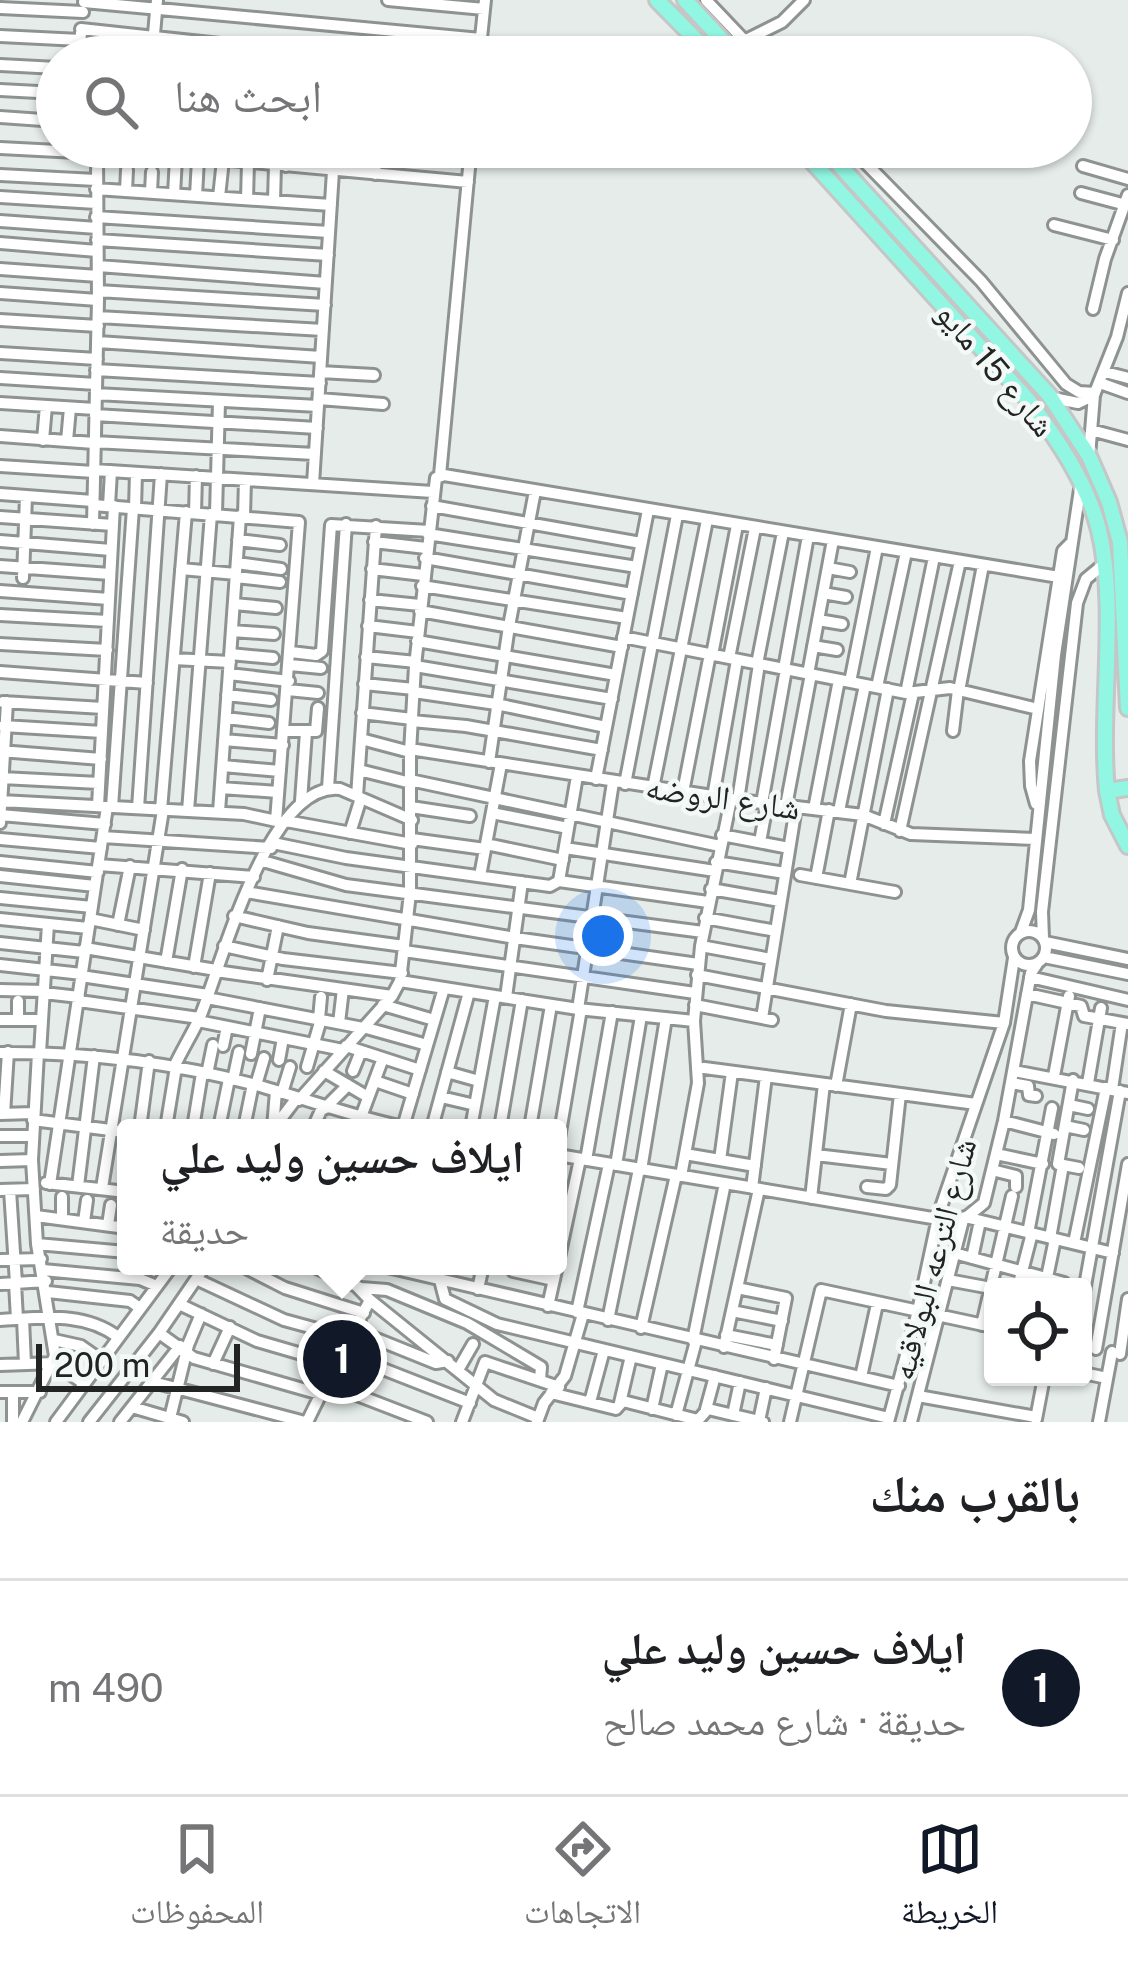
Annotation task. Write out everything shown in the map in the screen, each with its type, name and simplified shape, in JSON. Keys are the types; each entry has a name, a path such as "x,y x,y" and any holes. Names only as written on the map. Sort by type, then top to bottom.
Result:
{"main road":[{"path":"657,0 692,36"},
{"path":"685,0 724,36"},
{"name":"شارع 15 مايو","path":"818,168 1028,400 1054,434 1081,483 1099,531 1104,564 1107,790 1112,815 1128,846"},
{"name":"شارع 15 مايو","path":"843,168 1049,394 1089,456 1120,542 1128,703"},
{"path":"1107,790 1128,788"},
{"path":"1112,815 1128,804"}],"street":[{"path":"388,0 485,4 481,36"},
{"path":"706,0 730,36"},
{"path":"759,36 788,18 804,0"},
{"path":"154,36 157,4"},
{"path":"0,8 157,4 453,36"},
{"path":"81,35 84,5"},
{"path":"0,36 144,36"},
{"path":"0,65 36,67"},
{"path":"0,90 36,93"},
{"path":"0,117 36,120"},
{"path":"0,148 36,149"},
{"path":"93,524 96,168"},
{"path":"174,194 179,168"},
{"path":"186,168 196,196"},
{"path":"220,197 221,168"},
{"path":"247,199 251,168"},
{"path":"274,201 280,168"},
{"path":"301,168 467,182"},
{"path":"376,168 376,174"},
{"path":"281,1119 384,1005 401,977 410,893 410,750 417,636 432,499 442,475 469,168"},
{"path":"871,168 981,281 1066,384 1079,392 1128,378"},
{"path":"1091,168 1128,178"},
{"path":"126,191 128,170"},
{"path":"314,484 333,171"},
{"path":"152,172 152,192"},
{"path":"0,175 126,191 331,205"},
{"path":"1081,193 1127,200 1093,309"},
{"path":"0,197 97,228"},
{"path":"0,221 328,255"},
{"path":"1054,225 1113,240"},
{"path":"0,243 97,228 329,232"},
{"path":"0,269 326,283"},
{"path":"0,293 325,305"},
{"path":"1089,456 1098,386 1120,342 1128,293"},
{"path":"0,320 323,330"},
{"path":"98,342 321,358"},
{"path":"1120,342 1128,354"},
{"path":"0,352 97,364 320,378 374,375"},
{"path":"0,378 219,402 383,404"},
{"path":"1049,394 1072,404 1098,386 1128,393"},
{"path":"188,811 219,402"},
{"path":"0,403 218,424 317,428"},
{"path":"43,440 46,406"},
{"path":"67,441 70,408"},
{"path":"1091,430 1128,440"},
{"path":"0,436 315,454"},
{"path":"0,466 314,484 432,499 641,543"},
{"path":"106,807 99,783 112,550 111,471"},
{"path":"50,1184 103,836 121,681 136,473"},
{"path":"138,808 161,474"},
{"path":"442,475 1059,577"},
{"path":"120,1119 122,1058 159,839 181,569 196,476"},
{"path":"219,812 245,479"},
{"path":"1081,483 1037,807 1028,916 1012,942 1014,958 1024,965 1040,960 1128,974"},
{"path":"480,876 495,796 496,704 535,491"},
{"path":"0,494 296,520 300,525 278,792 282,822"},
{"path":"23,572 26,496"},
{"path":"596,779 648,510"},
{"path":"562,1119 607,821 652,643 677,515"},
{"path":"0,517 112,525"},
{"path":"653,788 707,520"},
{"path":"290,659 322,651 330,528 340,524 428,532 637,567"},
{"path":"328,788 342,580 351,546 340,524"},
{"path":"683,792 737,525"},
{"path":"350,833 359,797 376,526"},
{"path":"713,797 755,528"},
{"path":"462,1422 484,1362 590,1402 616,1408 620,1403 685,1154 698,1084 694,1022 705,918 721,840 735,800 783,532"},
{"path":"760,842 808,536"},
{"path":"238,540 280,545"},
{"path":"0,541 112,550"},
{"path":"235,916 510,968 582,977 767,1019 766,988 789,848 809,674 833,541"},
{"path":"374,542 632,594"},
{"path":"1037,807 1030,771 1038,709 1063,551 1072,542"},
{"path":"814,809 877,548"},
{"path":"850,884 877,687 906,552"},
{"path":"884,824 934,557"},
{"path":"900,831 960,561"},
{"path":"1040,960 1078,596 1086,579 1104,564"},
{"path":"953,731 983,565"},
{"path":"0,566 23,572 110,574"},
{"path":"181,569 281,568"},
{"path":"828,568 850,572"},
{"path":"236,572 280,583"},
{"path":"342,580 372,575 422,580 627,618"},
{"path":"295,589 326,591"},
{"path":"0,591 109,599"},
{"path":"823,592 846,597"},
{"path":"370,600 509,626 652,643 910,693 959,690 1038,709"},
{"path":"178,604 276,608"},
{"path":"340,614 417,636 616,675"},
{"path":"0,615 108,622"},
{"path":"818,620 842,624"},
{"path":"232,631 274,634"},
{"path":"338,640 367,641"},
{"path":"0,644 106,650"},
{"path":"813,646 837,650"},
{"path":"366,656 611,699"},
{"path":"174,659 230,663 273,658"},
{"path":"290,659 321,668"},
{"path":"230,663 318,693"},
{"path":"0,672 147,683"},
{"path":"335,684 496,704 606,727"},
{"path":"816,878 877,687"},
{"path":"227,695 271,700"},
{"path":"0,811 3,702 104,708"},
{"path":"333,706 602,750"},
{"path":"224,740 284,738 316,731 318,708"},
{"path":"226,718 269,723"},
{"path":"3,726 102,732"},
{"path":"332,730 361,741"},
{"path":"301,805 306,732"},
{"path":"330,751 361,741"},
{"name":"شارع الروضه","path":"361,741 713,797 862,815 900,831 1035,838"},
{"path":"2,752 101,759"},
{"path":"223,766 280,771"},
{"path":"359,770 607,821 789,848"},
{"path":"0,839 103,836 272,846 553,886 559,881 577,776"},
{"path":"2,779 99,783"},
{"path":"221,788 278,792"},
{"path":"167,1119 175,1067 199,1019 235,916 282,822 317,790 328,788 411,814 568,828"},
{"path":"0,811 106,807 219,812 412,841 785,873"},
{"path":"0,811 103,836"},
{"path":"263,861 346,885 703,932"},
{"path":"0,862 182,869 254,877"},
{"path":"118,925 130,866"},
{"path":"166,962 182,869"},
{"path":"194,967 211,873"},
{"path":"800,875 895,892"},
{"path":"0,876 110,892"},
{"path":"559,881 780,901"},
{"path":"473,1119 510,968 522,882"},
{"path":"246,892 586,948 851,1004 1004,1023"},
{"path":"0,898 144,930"},
{"path":"0,919 48,924 90,918"},
{"path":"705,918 776,931"},
{"path":"18,1422 55,1363 37,1244 32,1160 48,924"},
{"path":"246,1119 255,1085 251,1054 278,926"},
{"path":"1021,932 1033,931 1044,940 1128,959"},
{"path":"0,943 138,957 343,989 434,1020"},
{"path":"224,946 444,988 694,1022"},
{"path":"701,946 771,959"},
{"name":"شارع الترعه البولاقيه","path":"888,1420 938,1218 1004,1023 1014,958"},
{"name":"شارع الترعه البولاقيه","path":"911,1422 963,1220 982,1207 1004,1121 1030,977 1040,960"},
{"path":"0,965 133,982 363,1027 427,1045"},
{"path":"1030,977 1125,999 1122,1119 1111,1140 1087,1278"},
{"path":"1054,1076 1071,987"},
{"path":"406,1119 444,988"},
{"path":"339,1023 343,989"},
{"path":"0,990 44,992 199,1019 361,1051 420,1070"},
{"path":"434,1119 469,992"},
{"path":"1028,994 1081,1006 1082,1015 1100,1013 1122,1023"},
{"path":"298,1015 302,997"},
{"path":"307,1067 321,997"},
{"path":"502,1119 522,1000"},
{"path":"17,1020 18,1001"},
{"path":"811,1198 830,1085 851,1004"},
{"path":"356,1010 384,1005"},
{"path":"532,1119 551,1005"},
{"path":"567,1201 583,1160 612,1012"},
{"path":"1088,1083 1100,1013"},
{"path":"347,1275 370,1300 500,1404 537,1420 575,1343 640,1016"},
{"path":"608,1320 666,1018"},
{"path":"0,1020 42,1020"},
{"path":"195,1119 204,1073 227,1027"},
{"path":"275,1119 284,1038"},
{"path":"353,1071 361,1051"},
{"path":"117,1131 2,1114 4,1052 149,1061 255,1085 294,1102 362,1119"},
{"path":"221,1119 231,1079 251,1054"},
{"path":"78,1186 94,1056"},
{"path":"351,1119 368,1097 383,1058"},
{"path":"141,1119 149,1061"},
{"path":"697,1067 976,1104"},
{"path":"324,1071 368,1097"},
{"path":"447,1072 479,1081"},
{"path":"720,1160 732,1072"},
{"path":"725,1341 756,1188 766,1076"},
{"path":"1012,1077 1054,1076 1120,1089"},
{"path":"1012,1077 1036,1096"},
{"path":"1047,1278 1065,1186 1060,1164 1073,1080"},
{"path":"375,1081 413,1094"},
{"path":"318,1119 348,1085"},
{"path":"1074,1244 1120,1089"},
{"path":"867,1187 889,1188 900,1094"},
{"path":"440,1096 475,1105"},
{"path":"1069,1105 1088,1109"},
{"path":"1020,1278 1052,1108"},
{"path":"1018,1142 1029,1113"},
{"path":"1004,1121 1063,1137 1079,1151"},
{"path":"1063,1137 1084,1130"},
{"path":"0,1136 32,1136"},
{"path":"1111,1140 1128,1143"},
{"path":"102,1189 117,1141"},
{"path":"685,1154 755,1166"},
{"path":"996,1154 1079,1168"},
{"path":"816,1155 892,1164"},
{"path":"567,1157 980,1221 1113,1252"},
{"path":"0,1161 32,1160"},
{"path":"1092,1338 1106,1293 1128,1167 1106,1166"},
{"path":"992,1170 1014,1186 994,1278"},
{"path":"567,1183 575,1184"},
{"path":"676,1414 725,1183"},
{"path":"26,1364 5,1190 50,1184 117,1191"},
{"path":"62,1197 62,1219"},
{"path":"84,1222 87,1200"},
{"path":"108,1225 111,1205"},
{"path":"36,1216 117,1226"},
{"path":"972,1258 980,1221"},
{"path":"37,1244 117,1251"},
{"path":"954,1253 1035,1278"},
{"path":"0,1260 14,1260 140,1308"},
{"path":"0,1284 44,1275 136,1279 157,1286"},
{"path":"56,1422 165,1275"},
{"path":"89,1422 199,1275"},
{"path":"258,1275 364,1313"},
{"path":"270,1282 274,1275"},
{"path":"332,1275 483,1325 888,1420"},
{"path":"434,1275 694,1340 775,1352 803,1364 899,1387"},
{"path":"449,1275 445,1299 541,1366 540,1380"},
{"path":"478,1289 481,1275"},
{"path":"507,1296 512,1275"},
{"path":"535,1275 554,1280"},
{"path":"548,1306 555,1275"},
{"path":"196,1279 279,1317 453,1366"},
{"path":"948,1280 984,1287"},
{"path":"737,1288 786,1298 775,1352"},
{"path":"790,1422 820,1291 984,1325"},
{"path":"1092,1293 1106,1293"},
{"path":"1099,1422 1107,1378 1120,1354 1128,1299"},
{"path":"153,1382 306,1422 370,1300"},
{"path":"179,1304 266,1344 339,1358 470,1403"},
{"path":"861,1377 877,1304"},
{"path":"732,1311 782,1322"},
{"path":"120,1422 183,1348 201,1314"},
{"path":"0,1320 51,1316 97,1323 118,1337"},
{"path":"266,1344 279,1317"},
{"path":"213,1364 230,1327"},
{"path":"159,1333 194,1358 323,1388 427,1422"},
{"path":"54,1340 81,1346 101,1360"},
{"path":"453,1366 472,1344"},
{"path":"132,1407 174,1421 183,1348"},
{"path":"590,1402 604,1350"},
{"path":"0,1365 55,1363 83,1383"},
{"path":"652,1408 662,1364"},
{"path":"1092,1375 1107,1378"},
{"path":"620,1403 700,1420 715,1376"},
{"path":"733,1415 740,1382"},
{"path":"918,1396 1036,1419 1042,1386"},
{"path":"706,1408 761,1422 766,1388"},
{"path":"18,1422 6,1392 40,1392"},
{"path":"377,1422 383,1405"},
{"path":"973,1422 976,1407"}],"place":[{"name":"ايلاف حسين وليد علي","path":"342,1359"}]}
